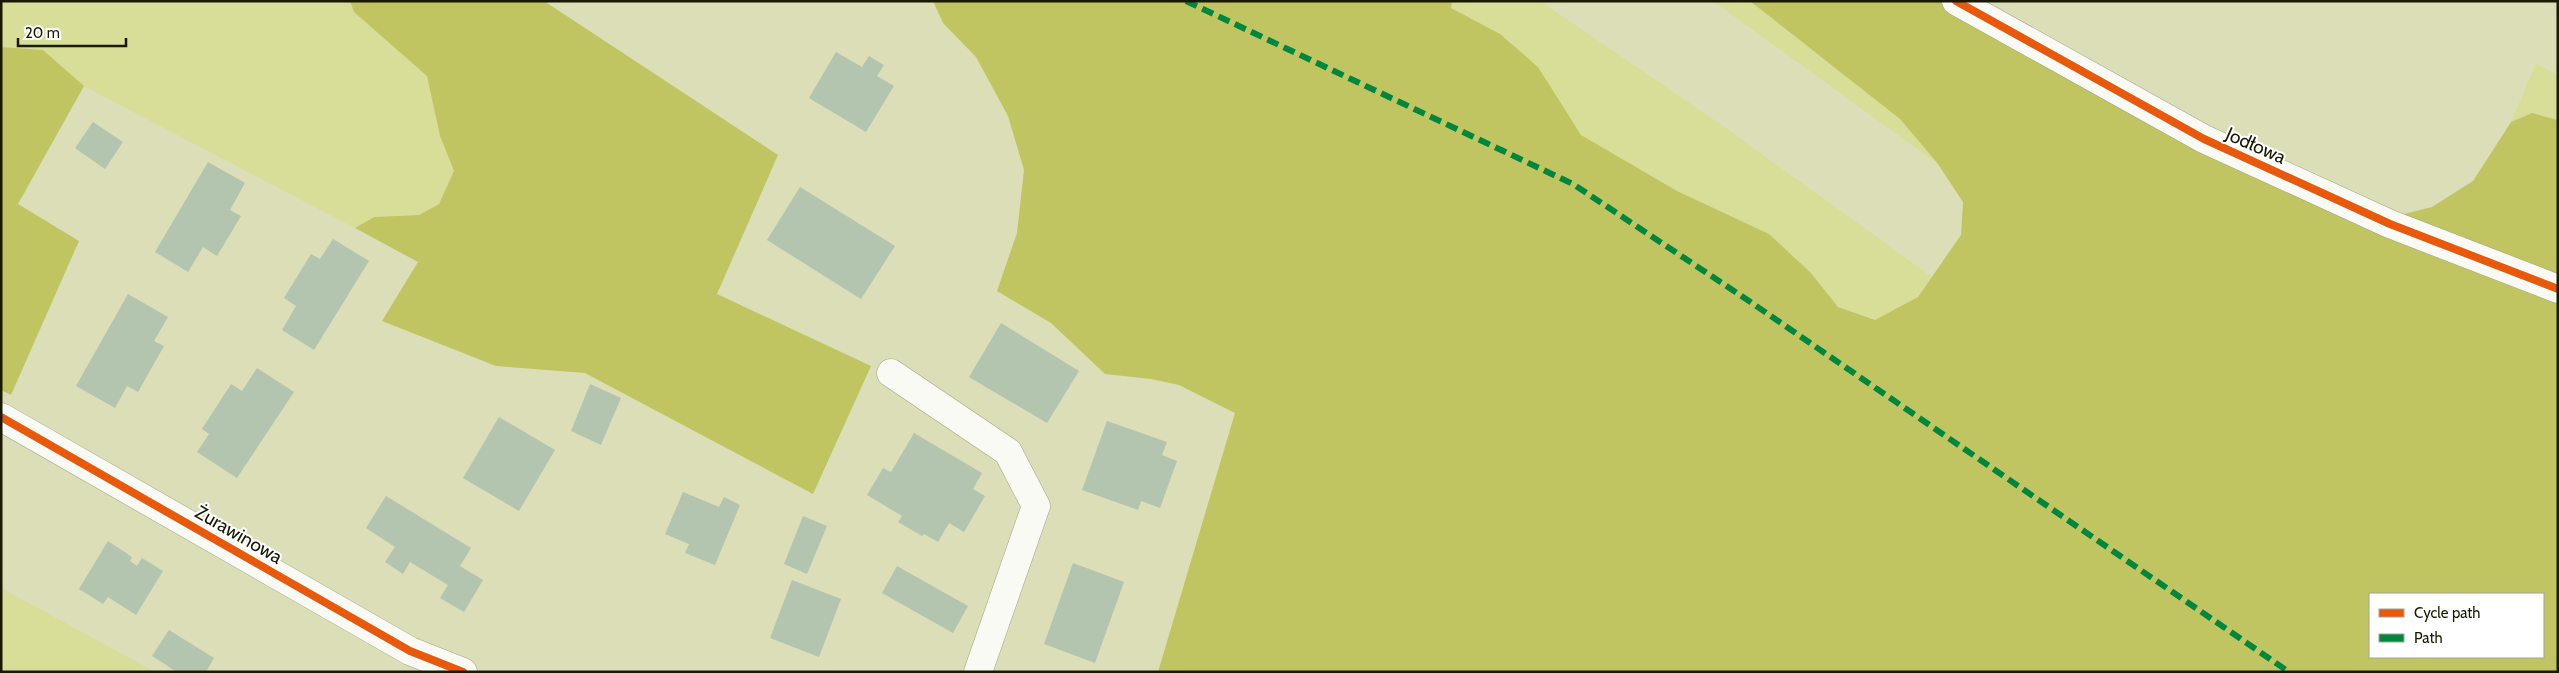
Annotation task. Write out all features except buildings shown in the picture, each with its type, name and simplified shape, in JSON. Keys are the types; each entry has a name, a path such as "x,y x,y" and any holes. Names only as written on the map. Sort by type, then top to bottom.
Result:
{"street":[{"name":"Jodłowa","path":"1956,1 2204,139 2390,224 2558,289"},
{"path":"891,373 1008,452 1036,506 978,672"},
{"name":"Żurawinowa","path":"1,417 410,651 463,672"}],"green space":[{"path":"1,1 350,1 354,12 427,76 440,136 454,172 439,204 419,215 374,217 355,228 84,86 43,50 1,47"},
{"path":"350,1 544,1 778,155 717,294 871,366 813,494 585,373 496,366 382,321 418,262 355,228 374,217 419,215 439,204 454,171 440,136 427,76 354,12"},
{"path":"933,1 1452,1 1451,8 1500,34 1538,67 1581,135 1677,191 1769,234 1811,273 1838,307 1875,320 1918,297 1961,235 1963,202 1938,164 1900,119 1750,1 1940,1 2014,45 2558,299 2558,672 1158,672 1235,413 1179,385 1151,379 1105,374 1051,323 997,291 1017,233 1024,170 1008,116 976,57 943,23"},
{"path":"1452,1 1540,1 1723,126 1932,277 1918,297 1875,320 1838,307 1811,273 1769,234 1677,191 1580,135 1538,67 1451,8"},
{"path":"1713,1 1750,1 1900,119 1938,164"},
{"path":"1,47 43,50 84,86 18,204 79,241 11,395 1,390"},
{"path":"2536,64 2558,75 2558,120 2532,113 2511,122"},
{"path":"2532,113 2558,120 2558,281 2392,217 2432,207 2473,181 2511,122"},
{"path":"1,588 155,672 1,672"}],"marked path":[{"path":"1186,1 1573,184 1749,301 2289,672"}],"cycle path":[{"path":"1956,1 2204,139 2390,224 2558,289"},
{"path":"1,417 410,651 463,672"}]}
